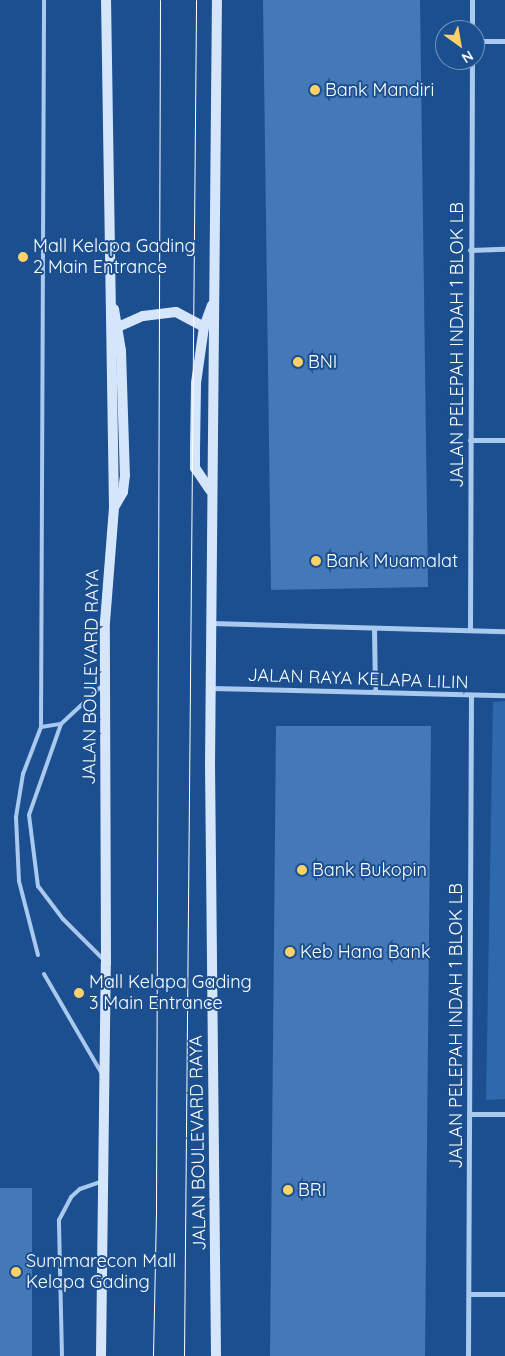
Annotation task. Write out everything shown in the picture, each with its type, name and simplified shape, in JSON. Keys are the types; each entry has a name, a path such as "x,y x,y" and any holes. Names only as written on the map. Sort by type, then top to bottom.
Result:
{"main road":[{"name":"JALAN BOULEVARD RAYA","path":"101,1356 106,963 106,622 114,507 106,0"},
{"name":"JALAN BOULEVARD RAYA","path":"216,0 216,295 210,490 216,1356"},
{"path":"110,289 118,327 125,475 123,492 114,507"},
{"path":"210,490 195,468 196,383 204,327 216,295"},
{"path":"118,327 143,316 176,312 204,327"}],"street":[{"path":"472,0 472,20"},
{"path":"485,41 505,41"},
{"name":"JALAN PELEPAH INDAH 1 BLOK LB","path":"470,630 472,70"},
{"path":"470,250 505,249"},
{"path":"470,440 505,440"},
{"path":"211,622 505,631"},
{"path":"374,628 375,692"},
{"name":"JALAN RAYA KELAPA LILIN","path":"210,688 471,696 505,695"},
{"name":"JALAN PELEPAH INDAH 1 BLOK LB","path":"468,1356 471,696"},
{"path":"470,1114 505,1114"},
{"path":"469,1294 505,1294"}],"lane":[{"path":"38,955 19,881 16,817 23,774 41,727 44,0"},
{"path":"106,682 61,724 29,815 38,886 63,919 106,963"},
{"path":"41,727 61,724"},
{"path":"44,974 105,1078"},
{"path":"62,1356 59,1220 71,1197 80,1189 104,1181"}],"shaded area":[{"path":"505,701 505,1099 486,1100 493,702"}],"building":[{"path":"263,0 420,0 428,587 271,590"},
{"path":"276,726 431,726 425,1356 270,1356"},
{"name":"Summarecon Mall Kelapa Gading","path":"0,1188 32,1188 32,1356 0,1356"}],"tram line":[{"path":"153,1356 156,1212 160,0"},
{"path":"184,1356 196,0"}],"place":[{"name":"Bank Mandiri","path":"315,90"},
{"name":"Mall Kelapa Gading 2 Main Entrance","path":"23,257"},
{"name":"BNI","path":"298,362"},
{"name":"Bank Muamalat","path":"316,561"},
{"name":"Bank Bukopin","path":"302,870"},
{"name":"Keb Hana Bank","path":"290,952"},
{"name":"Mall Kelapa Gading 3 Main Entrance","path":"79,993"},
{"name":"BRI","path":"288,1190"},
{"name":"Summarecon Mall Kelapa Gading","path":"16,1272"}]}
